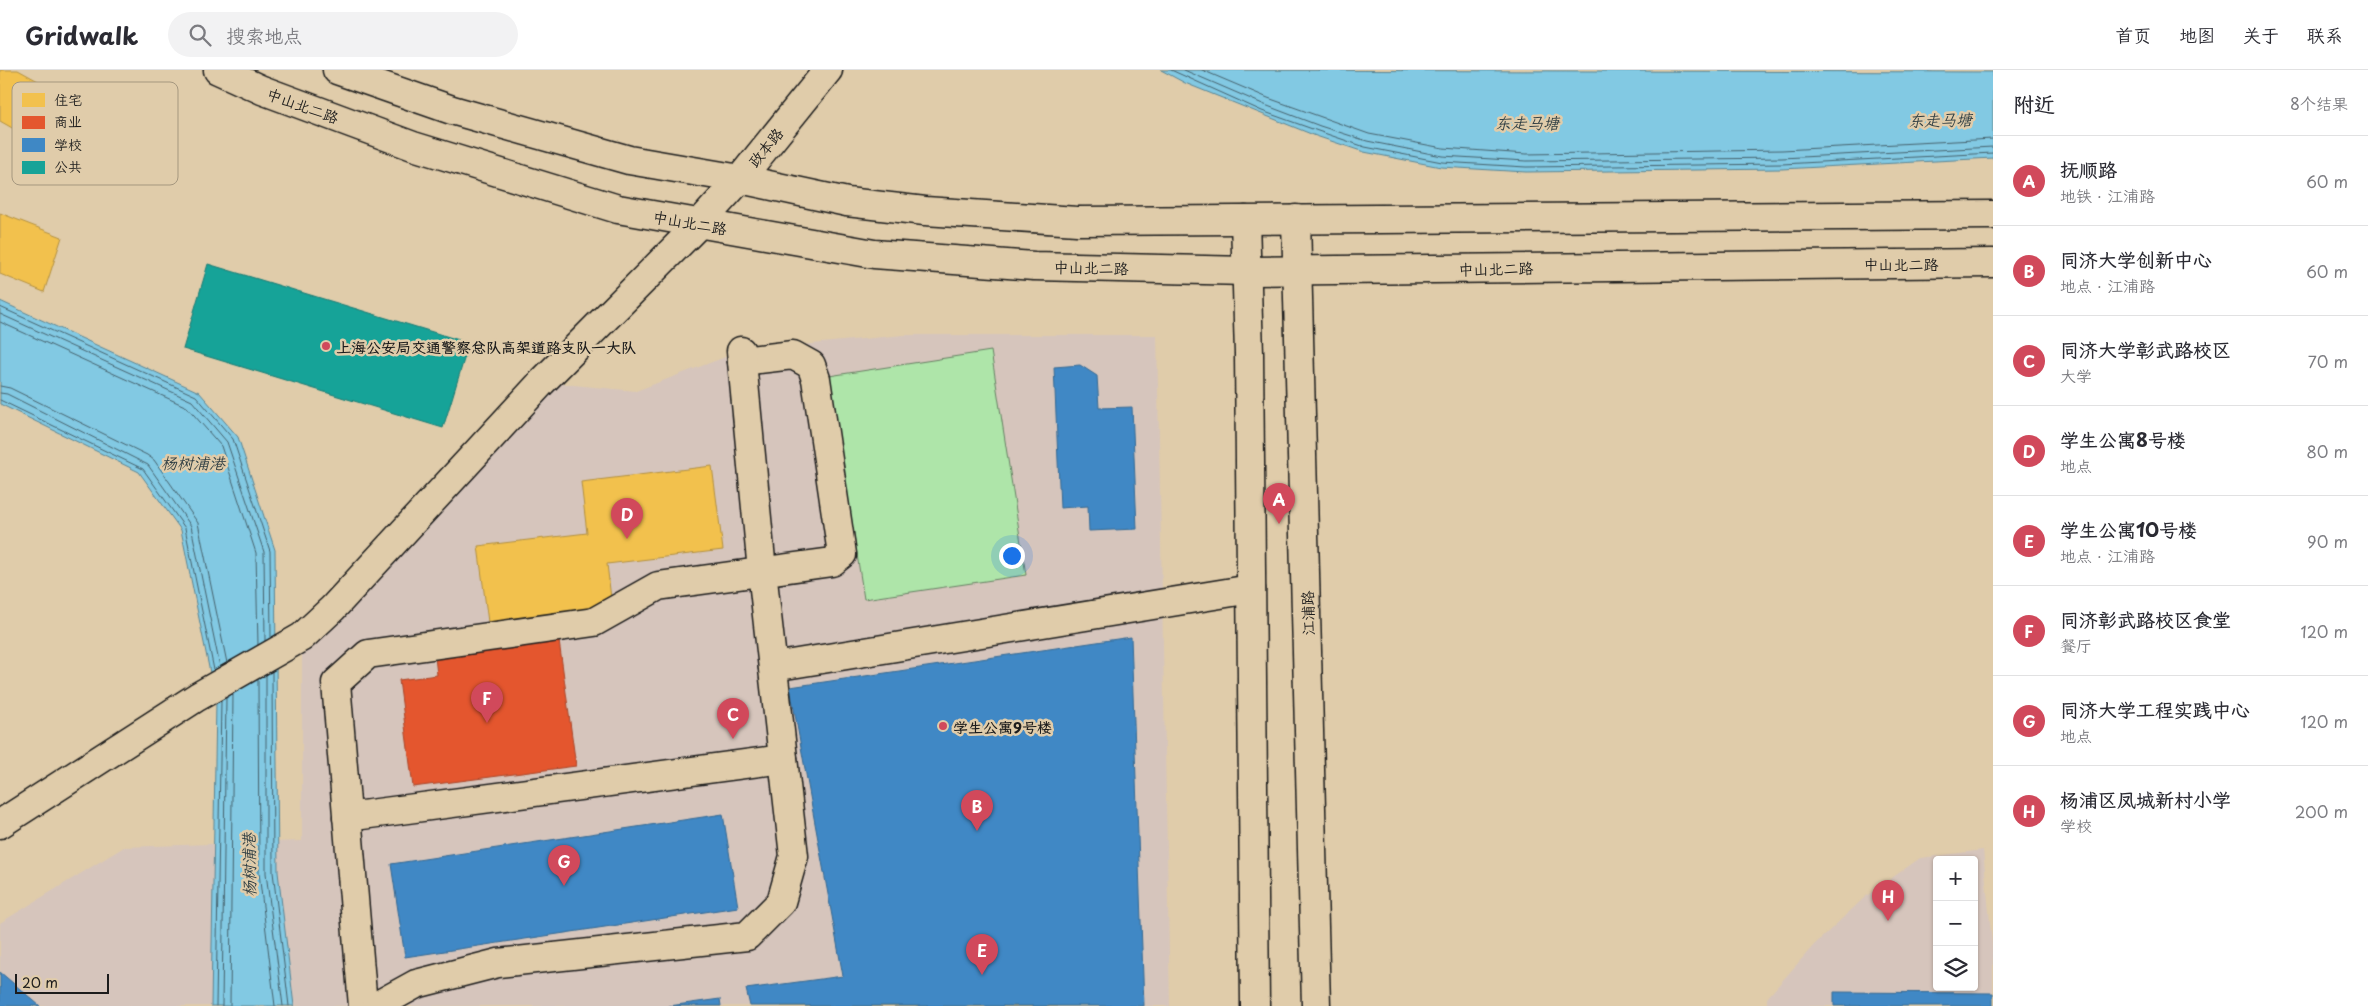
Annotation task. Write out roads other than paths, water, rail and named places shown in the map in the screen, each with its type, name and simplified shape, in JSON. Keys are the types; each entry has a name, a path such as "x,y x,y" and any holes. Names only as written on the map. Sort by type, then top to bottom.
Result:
{"main road":[{"name":"中山北二路","path":"218,70 262,90 413,146 618,209 874,254 1034,266 1247,271 1993,263"},
{"path":"337,70 452,110 629,160 847,202 925,212 1077,221 1993,215"},
{"name":"政本路","path":"0,824 197,697 302,637 333,608 542,382 700,223 740,180 828,70"},
{"name":"江浦路","path":"1296,219 1299,271 1316,1006"},
{"path":"1245,220 1255,1006"},
{"path":"363,1006 336,683 368,654 594,622 658,586 762,571 832,562 842,554 816,379 811,365 793,355 742,356 762,571 794,856 781,902 747,936 498,964 416,984 376,1006"},
{"path":"773,667 1251,589"},
{"path":"347,817 783,760"}],"water":[{"name":"东走马塘","path":"1161,70 1993,72 1993,158 1782,169 1526,172 1441,167 1364,152 1316,136 1185,83"},
{"name":"杨树浦港","path":"0,301 199,392 238,437 275,550 278,872 294,1006 211,1006 216,702 181,530 139,472 0,404"}],"place":[{"name":"上海公安局交通警察总队高架道路支队一大队","path":"326,346"},
{"name":"抚顺路","path":"1279,524"},
{"name":"学生公寓8号楼","path":"627,539"},
{"name":"同济彰武路校区食堂","path":"487,723"},
{"name":"学生公寓9号楼","path":"943,726"},
{"name":"同济大学彰武路校区","path":"733,739"},
{"name":"同济大学创新中心","path":"977,831"},
{"name":"同济大学工程实践中心","path":"564,886"},
{"name":"杨浦区凤城新村小学","path":"1888,921"},
{"name":"学生公寓10号楼","path":"982,975"}]}
